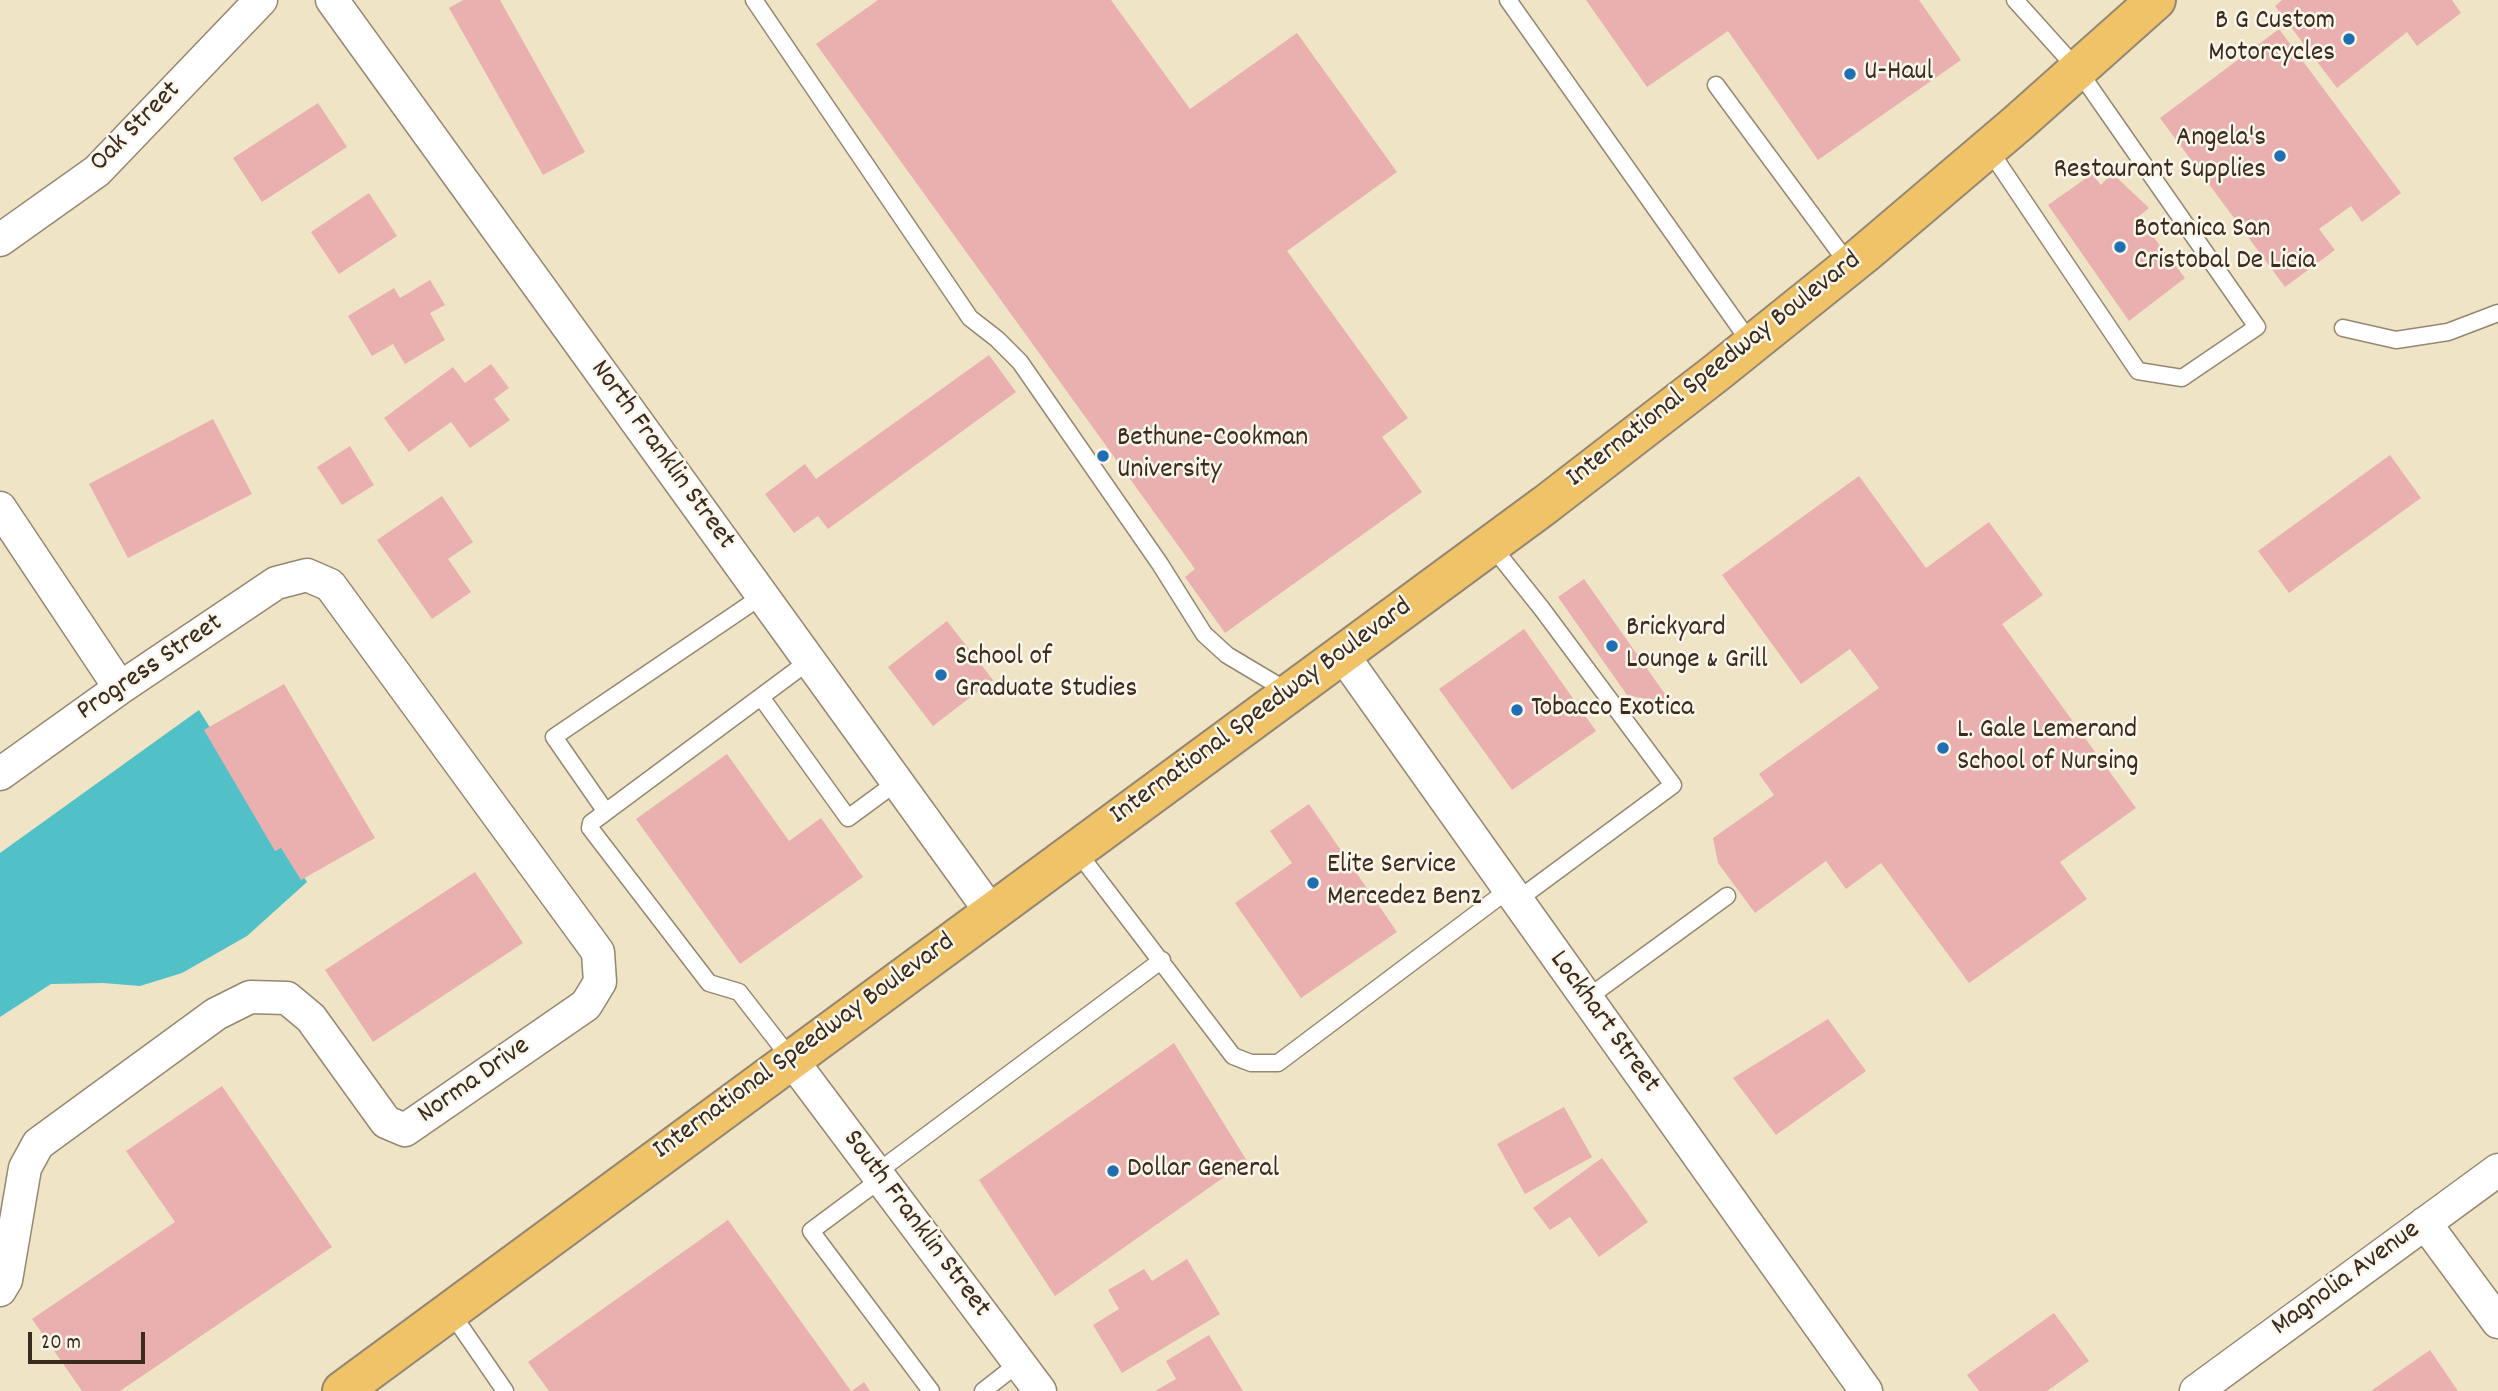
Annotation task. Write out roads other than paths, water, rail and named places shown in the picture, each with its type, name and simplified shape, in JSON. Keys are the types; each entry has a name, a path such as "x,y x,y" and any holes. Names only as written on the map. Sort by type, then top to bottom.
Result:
{"main road":[{"name":"International Speedway Boulevard","path":"342,1391 1491,545 1752,345 1988,148 2156,0"}],"street":[{"name":"Oak Street","path":"0,240 97,171 261,0"},
{"name":"North Franklin Street","path":"332,0 991,912"},
{"path":"0,508 120,688"},
{"name":"Progress Street","path":"0,774 120,688 276,583 307,575"},
{"name":"Norma Drive","path":"0,1290 6,1280 25,1168 38,1144 216,1014 250,997 287,998 311,1018 386,1122 405,1130 586,1005 600,982 598,952 330,585 307,575"},
{"name":"Lockhart Street","path":"1342,654 1866,1391"},
{"name":"South Franklin Street","path":"791,1059 1040,1391"},
{"name":"Magnolia Avenue","path":"2196,1391 2498,1170"},
{"path":"2425,1223 2498,1322"}],"lane":[{"path":"754,0 970,318 1020,362 1205,634 1227,655 1290,693"},
{"path":"1508,0 1752,345"},
{"path":"1988,148 2138,371 2182,378 2257,327 2078,70 2015,0"},
{"path":"1716,85 1849,265"},
{"path":"2343,328 2396,340 2448,332 2498,313"},
{"path":"1076,850 1233,1056 1251,1063 1278,1063 1673,785 1491,545"},
{"path":"606,813 554,737 762,596"},
{"path":"791,1059 739,992 709,983 590,832 591,822 809,661"},
{"path":"761,697 848,818 897,782"},
{"path":"1586,999 1727,896"},
{"path":"931,1391 811,1231 1161,960"},
{"path":"450,1311 505,1391"},
{"path":"983,1391 1019,1363"}],"water":[{"path":"199,710 307,882 247,936 182,973 140,986 103,983 51,984 0,1017 0,853"}],"place":[{"name":"B G Custom Motorcycles","path":"2349,39"},
{"name":"U-Haul","path":"1850,74"},
{"name":"Angela's Restaurant Supplies","path":"2280,156"},
{"name":"Botanica San Cristobal De Licia","path":"2120,247"},
{"name":"Bethune-Cookman University","path":"1103,456"},
{"name":"Brickyard Lounge & Grill","path":"1612,646"},
{"name":"School of Graduate Studies","path":"941,675"},
{"name":"Tobacco Exotica","path":"1517,710"},
{"name":"L. Gale Lemerand School of Nursing","path":"1943,748"},
{"name":"Elite Service Mercedez Benz","path":"1313,883"},
{"name":"Dollar General","path":"1113,1171"}]}
